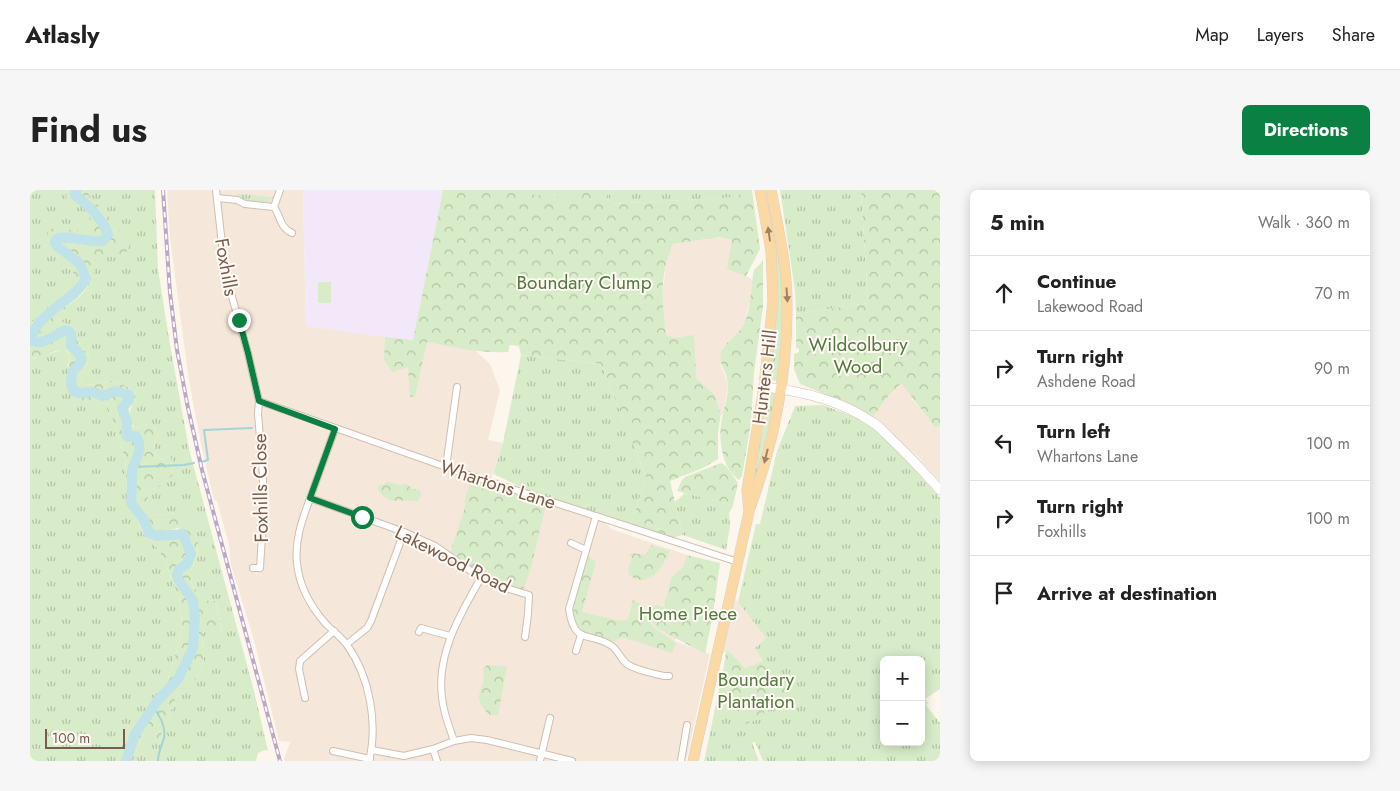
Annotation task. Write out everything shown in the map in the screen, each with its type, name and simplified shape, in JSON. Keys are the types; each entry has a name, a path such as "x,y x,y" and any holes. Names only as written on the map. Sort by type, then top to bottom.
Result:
{"main road":[{"name":"Hunters Hill","path":"748,512 747,490 764,387 773,300 771,251 760,190"},
{"name":"Hunters Hill","path":"694,761 748,512 759,482 781,389 787,332 787,302 784,264 771,190"}],"street":[{"name":"Foxhills","path":"216,190 225,271 248,353 259,401"},
{"path":"280,190 274,207 283,227 292,233"},
{"path":"217,198 238,200 245,204 274,207"},
{"path":"446,467 457,386"},
{"path":"764,387 811,394 829,400 874,423 910,457 940,490"},
{"name":"Whartons Lane","path":"259,401 446,467 738,562"},
{"name":"Foxhills Close","path":"254,568 260,568 264,520 263,474 258,414 259,401"},
{"path":"333,751 369,760 372,750 369,698 363,678 347,644 322,620 312,605 302,586 298,570 298,540 301,525 335,429"},
{"name":"Lakewood Road","path":"310,498 404,532 435,546 481,578 493,584 529,595 525,637"},
{"path":"596,516 569,609 570,620 574,628 581,635 610,645 632,667 669,676"},
{"path":"347,644 367,628 371,621 404,532"},
{"path":"570,542 586,550"},
{"path":"454,741 443,706 441,688 443,668 450,636 481,578"},
{"path":"420,628 450,636"},
{"path":"305,698 299,669 300,661 334,632"},
{"path":"576,651 581,635"},
{"path":"541,758 550,718"},
{"path":"681,761 687,725"},
{"path":"372,750 404,756 433,749 454,741 480,739 541,758 572,761"},
{"path":"433,749 437,761"}],"shaded area":[{"path":"167,190 303,190 306,326 475,350 490,364 500,390 488,440 503,443 490,482 601,518 611,529 687,555 675,641 710,654 686,761 285,761 290,742 279,741 254,640 231,565 229,545 217,501 214,500 201,444 189,381 170,238"},
{"path":"303,190 443,190 413,341 306,326"},
{"path":"720,237 732,240 746,276 752,279 751,297 744,324 737,335 722,348 721,366 728,384 723,415 714,394 696,378 695,372 674,338 666,336 661,302 667,258 673,244"},
{"path":"901,382 937,428 940,425 940,482 917,456 872,418"},
{"path":"734,597 766,638 756,648 763,661 745,668 730,652 723,653"}],"green space":[{"path":"30,190 155,190 158,269 189,449 254,691 268,751 265,750 258,753 256,761 134,761 134,756 142,737 158,742 178,693 194,682 204,664 202,637 205,629 222,629 215,601 203,600 192,585 190,572 197,556 198,543 190,519 177,513 155,515 147,513 149,507 146,491 159,487 173,475 171,457 159,459 156,456 154,447 158,435 151,423 135,428 132,424 129,417 136,398 134,391 122,384 112,382 87,385 80,377 89,357 79,342 77,331 58,319 59,314 79,297 88,286 90,281 84,257 87,248 101,247 110,241 106,239 92,241 63,235 54,239 53,246 76,263 85,278 82,285 65,296 38,321 30,321","holes":["78,196 92,207 107,230 109,235 106,239"]},
{"path":"67,190 88,190 89,195 119,228 120,233 131,243 125,255 91,257 94,269 91,282 60,314 58,319 77,331 79,342 89,357 80,377 87,385 112,382 122,384 134,391 136,398 129,409 130,424 135,428 151,423 158,435 154,447 156,456 159,459 171,457 173,475 159,487 146,491 150,507 148,513 155,515 177,513 190,518 198,543 197,556 190,572 192,585 203,600 215,601 222,630 205,630 202,637 204,664 194,682 178,693 158,742 142,737 134,756 134,761 122,761 134,726 165,687 180,640 182,621 179,598 163,557 153,542 142,533 128,505 125,458 106,403 84,402 78,400 70,392 67,375 70,355 67,351 58,350 40,357 30,358 30,321 38,320 62,300 58,295 72,282 74,276 70,266 47,246 48,231 53,228 88,232 91,229 89,214 82,203 71,202 66,198","holes":["132,467 134,468 135,493 133,503 148,527 157,533 178,528 190,538 193,550 192,556 180,573 197,602 197,626 195,626 192,600 175,576 188,556 185,538 177,535 156,538 142,529 143,521 130,506 132,491 130,470"]},
{"name":"Boundary Clump","path":"443,190 608,190 609,204 739,197 739,190 752,190 760,249 746,276 727,269 732,240 720,237 673,244 665,267 663,312 666,335 674,338 694,335 696,378 714,394 721,414 718,433 718,459 703,468 670,481 683,535 671,538 631,525 646,477 601,364 521,355 519,346 510,345 508,352 488,352 427,342 415,396 410,397 408,367 392,372 384,360 385,337 413,340"},
{"path":"508,190 586,190 575,199 508,192"},
{"path":"608,190 739,190 740,197 609,204"},
{"path":"764,190 767,190 780,263 784,299 779,379 777,381 770,380 768,376 776,309"},
{"path":"780,190 861,190 868,303 796,314 795,290"},
{"name":"Wildcolbury Wood","path":"861,190 940,190 940,425 936,428 901,383 889,395 872,418 853,406 800,384 794,369 794,354 799,352 799,349 796,348 796,314 868,303"},
{"path":"239,194 274,197 267,203 247,203 235,196"},
{"path":"763,261 763,307 754,373 751,423 742,476 739,480 733,475 725,462 721,446 721,423 728,385 720,357 722,349 743,326 749,305 754,270"},
{"path":"318,282 331,282 331,303 318,303"},
{"path":"64,349 70,355 68,367 94,403 106,403 125,458 128,505 142,533 153,542 163,557 179,598 182,621 180,640 165,687 134,726 122,761 30,761 30,358 33,359"},
{"path":"521,355 601,364 646,477 631,525 541,496 493,474 503,443"},
{"path":"771,390 776,392 775,401 754,487 751,485"},
{"path":"823,405 858,418 877,431 940,498 940,689 925,699 928,703 926,705 940,723 940,761 763,761 755,742 752,743 759,761 704,761 723,671 745,723 765,717 763,713 763,661 755,648 766,638 738,602 756,524 760,524 777,451 795,406"},
{"path":"721,463 726,466 738,483 733,506 677,491 685,477"},
{"path":"475,477 547,500 531,568 522,593 493,584 449,556 466,504 464,502 470,483 473,484"},
{"path":"388,482 399,485 406,484 413,489 420,490 421,494 418,502 396,501 386,498 377,488"},
{"path":"685,493 733,506 729,513 730,526 726,550 683,535 675,502"},
{"path":"651,545 670,551 659,570 654,575 643,580 629,575 628,570 632,557 629,555 632,553 645,555"},
{"name":"Home Piece","path":"687,555 720,563 705,654 657,628 649,612 648,606 657,605 664,607 671,578 683,567"},
{"path":"588,556 596,562 582,612 621,621 628,619 633,600 639,603 653,627 676,643 672,653 622,637 613,642 580,630 576,623 574,604"},
{"name":"Boundary Plantation","path":"726,652 730,652 745,668 763,661 795,701 764,712 765,717 745,724 723,671"},
{"path":"487,665 507,666 498,715 490,715 480,702 479,697 484,676 483,669"}],"waterway":[{"path":"76,190 75,195 103,223 108,235 103,241 65,237 56,239 55,243 57,246 79,263 86,278 81,286 38,324 33,332 32,341 45,341 66,330 69,331 72,336 71,345 81,358 81,361 72,372 71,383 73,391 79,393 93,392 103,396 115,391 129,395 129,400 122,408 127,422 126,434 128,437 136,436 139,442 139,452 132,470 131,503 144,520 149,533 157,536 183,534 191,554 187,564 179,569 177,575 193,601 195,617 193,648 178,679 158,700 135,734 126,761"},
{"path":"201,462 208,460 204,430 252,428"},
{"path":"133,467 194,463"},
{"path":"154,708 164,730 164,738 159,751 158,761"}],"railway":[{"path":"163,190 170,293 177,350 188,408 202,470 280,761"}],"route":[{"path":"239,320 259,401 335,429 310,498 362,517"}]}
